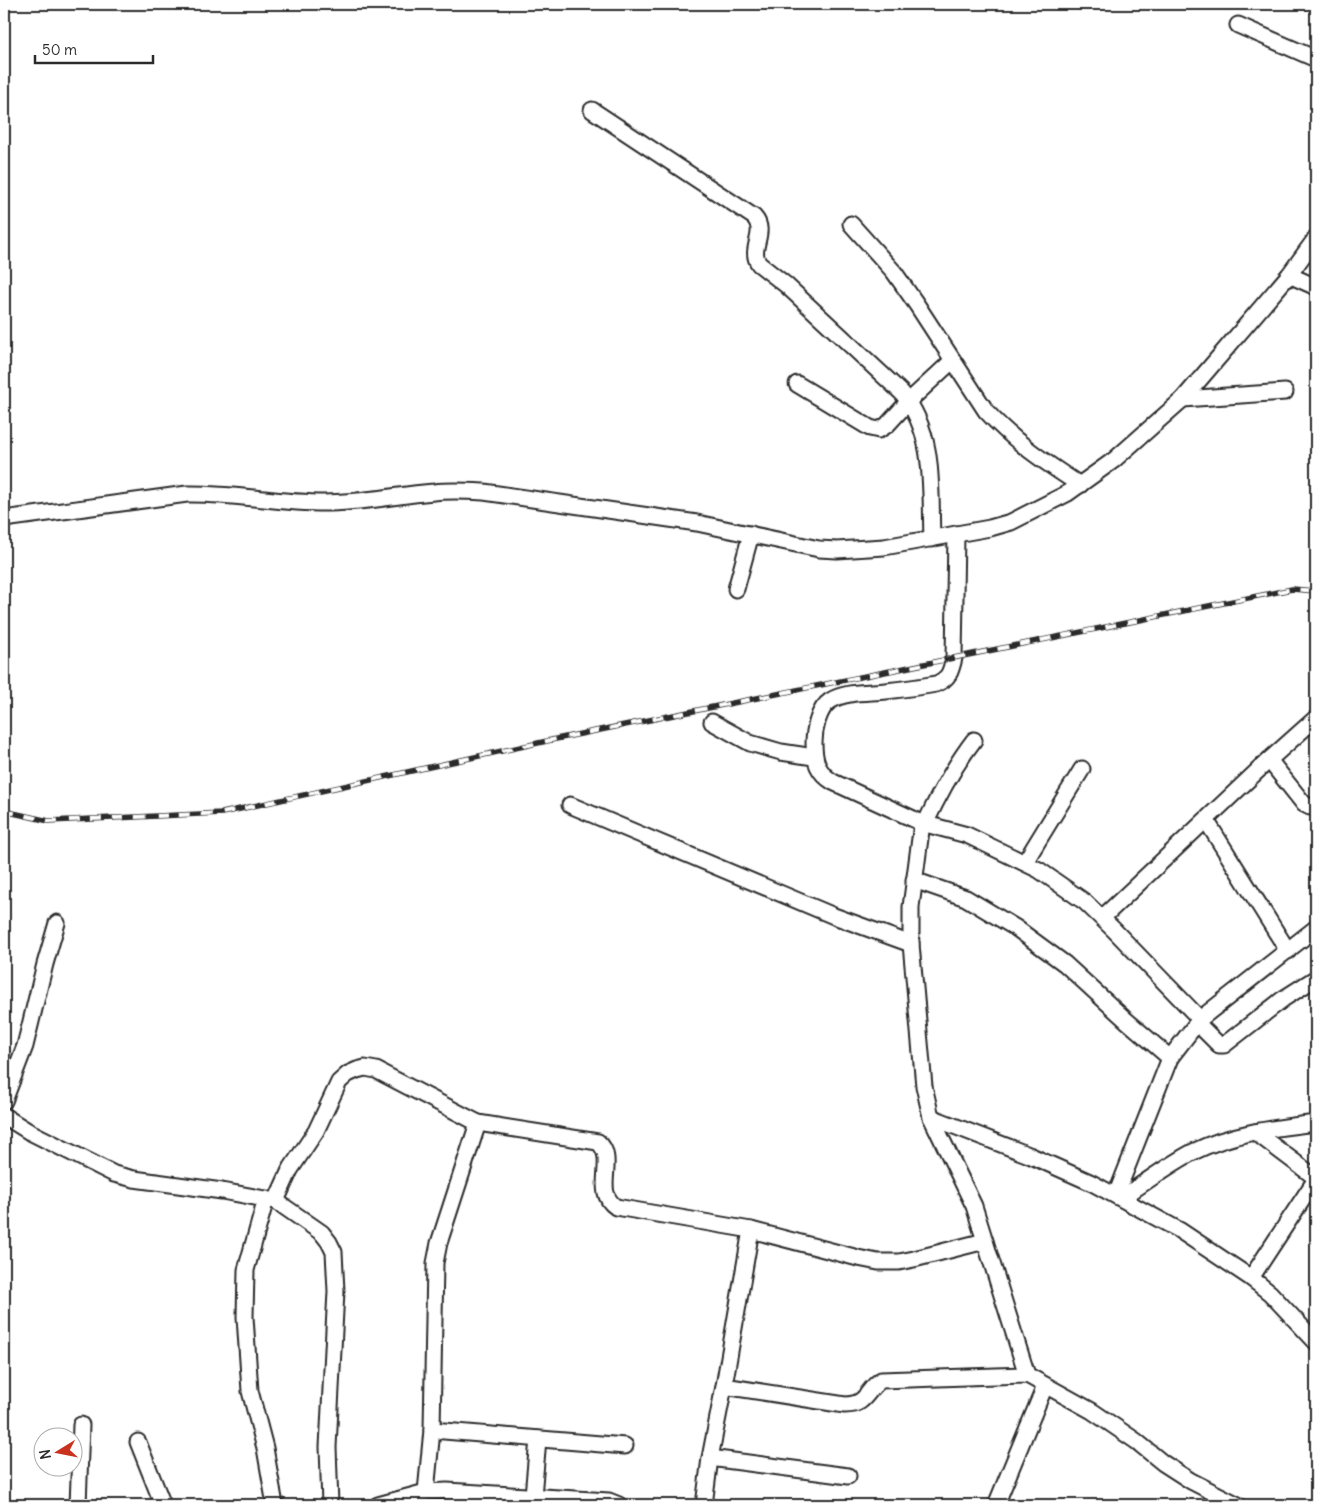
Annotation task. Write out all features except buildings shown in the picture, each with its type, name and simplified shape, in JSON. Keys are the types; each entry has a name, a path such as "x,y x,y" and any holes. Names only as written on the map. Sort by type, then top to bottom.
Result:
{"street":[{"path":"1238,24 1316,59"},
{"path":"592,110 754,217 760,227 756,261 786,285 909,401 918,418 928,450 932,539"},
{"path":"851,224 894,272 986,411 1036,457 1080,485"},
{"path":"4,519 187,494 213,493 322,503 365,501 435,491 484,492 697,523 837,550 884,547 956,534 1011,522 1068,493 1114,460 1183,399 1289,275 1316,238"},
{"path":"1289,275 1316,288"},
{"path":"798,384 875,430 884,428 909,401 952,361"},
{"path":"1183,399 1285,392"},
{"path":"736,589 751,534"},
{"path":"956,534 954,658 951,673 947,678 936,684 846,695 830,701 821,711 814,738 814,757 821,773 827,778 923,824 967,835 1025,862 1086,902 1219,1045 1224,1045 1283,999 1316,978"},
{"path":"1102,918 1316,718"},
{"path":"712,722 759,746 814,757"},
{"path":"974,740 952,771 923,824 911,907 910,944 922,1069 931,1117 974,1206 1027,1375"},
{"path":"1269,760 1304,804 1310,807 1316,805"},
{"path":"1025,862 1082,769"},
{"path":"570,805 834,916 910,944"},
{"path":"1206,820 1288,951"},
{"path":"914,880 966,898 1016,928 1065,964 1170,1058"},
{"path":"4,1101 25,1046 44,964 57,923"},
{"path":"1119,1197 1170,1058 1198,1021 1288,951 1315,934"},
{"path":"275,1505 265,1448 250,1391 245,1317 246,1270 271,1200 316,1130 339,1082 348,1074 357,1070 365,1068 376,1070 478,1123 598,1142 603,1146 606,1154 604,1185 607,1198 616,1207 751,1230 878,1262 899,1262 985,1241"},
{"path":"4,1116 28,1131 114,1174 134,1179 271,1200 322,1233 334,1252 336,1291 328,1447 330,1505"},
{"path":"931,1117 1029,1156 1119,1197 1179,1230 1251,1278 1270,1293 1316,1342"},
{"path":"426,1492 432,1430 435,1263 439,1243 478,1123"},
{"path":"1119,1197 1193,1152 1238,1136 1316,1123"},
{"path":"1251,1278 1316,1179 1255,1132"},
{"path":"704,1505 710,1458 751,1230"},
{"path":"724,1386 854,1405 861,1402 872,1386 881,1380 1027,1375 1092,1410 1163,1463 1191,1481 1238,1505"},
{"path":"996,1505 1045,1386"},
{"path":"78,1505 80,1425"},
{"path":"432,1430 625,1446"},
{"path":"533,1496 538,1439"},
{"path":"138,1442 163,1505"},
{"path":"710,1458 848,1476"},
{"path":"378,1505 426,1492 533,1496 610,1502 619,1505"}],"railway":[{"path":"4,811 49,821 222,813 556,739 1292,589 1316,591"}]}
